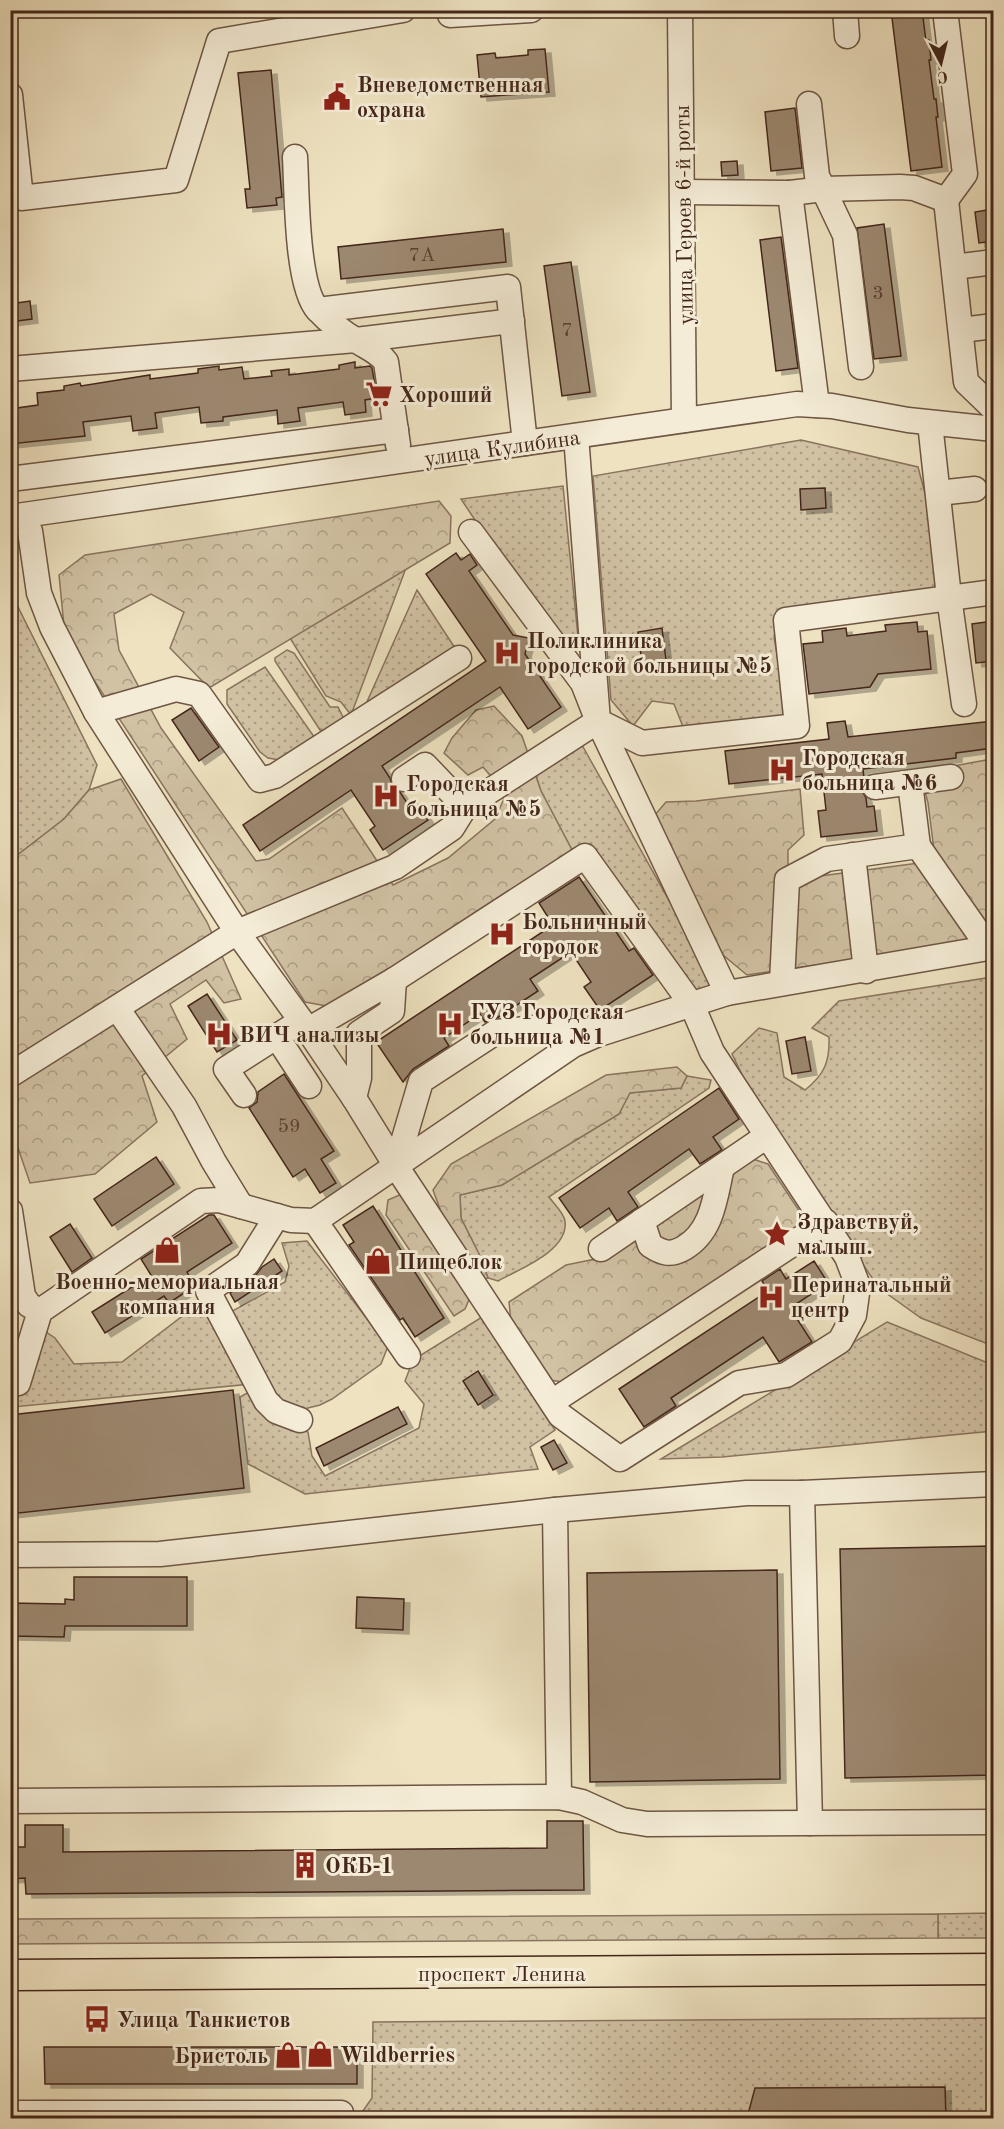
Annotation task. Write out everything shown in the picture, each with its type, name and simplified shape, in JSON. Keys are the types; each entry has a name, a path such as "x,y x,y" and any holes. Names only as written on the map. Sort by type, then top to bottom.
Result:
{"main road":[{"name":"проспект Ленина","path":"10,1975 993,1969"}],"street":[{"path":"10,95 21,198 176,180 219,41 403,10"},
{"path":"450,15 531,10"},
{"name":"улица Героев 6-й роты","path":"680,10 684,420"},
{"path":"845,10 847,36"},
{"path":"945,10 965,174 946,200 966,382 993,409"},
{"path":"809,104 817,176 845,235 861,367"},
{"path":"295,157 303,270 307,291 318,310 356,340 382,356 386,362 401,462"},
{"path":"683,192 790,193 824,189 914,188 946,200"},
{"path":"790,193 817,405"},
{"path":"954,267 993,262"},
{"path":"318,310 508,287 525,443"},
{"path":"10,369 356,340 512,321"},
{"path":"962,330 993,326"},
{"name":"улица Кулибина","path":"10,517 781,406 817,405 930,423 993,429"},
{"path":"930,423 949,597 964,704"},
{"path":"10,478 396,430"},
{"path":"576,436 598,721"},
{"path":"938,493 975,489"},
{"path":"10,547 60,511"},
{"path":"30,531 39,593 52,627 96,712 237,932 305,1025 354,1098 396,1166 560,1415 620,1459 740,1383 786,1376 840,1341 854,1315 858,1286 847,1257 712,1052 692,1005 585,856 394,980 305,1025 277,1037 226,1069 244,1095"},
{"path":"471,532 583,683 598,721 727,993"},
{"path":"598,721 642,743 797,726 786,620 993,592"},
{"path":"96,712 176,689 200,694 260,780 275,776 459,658"},
{"path":"10,1075 237,932 395,867 452,828 465,807 598,721"},
{"path":"404,778 425,765 465,807"},
{"path":"875,787 951,777"},
{"path":"10,1384 18,1383 40,1311 201,1201 219,1200 291,1220 315,1221 573,1045 596,1035 727,993 991,948 918,846 910,783"},
{"path":"782,984 787,879 827,859 918,846"},
{"path":"853,855 866,970"},
{"path":"305,1025 359,1033 392,1011 394,980"},
{"path":"117,1008 184,1106 241,1206"},
{"path":"396,1166 421,1081 496,1032 584,1023 596,1035"},
{"path":"354,1098 359,1078 359,1033"},
{"path":"277,1037 309,1086"},
{"path":"601,1249 767,1136"},
{"path":"642,1221 650,1245 664,1254 676,1252 687,1246 702,1235 711,1216 722,1167"},
{"path":"10,1211 23,1296 29,1305 40,1311"},
{"path":"277,1216 247,1264 208,1291 266,1401 276,1411 300,1420"},
{"path":"315,1221 408,1356"},
{"path":"552,1402 826,1222"},
{"path":"10,1556 160,1554 555,1510 747,1493 802,1493 993,1484"},
{"path":"802,1493 810,1823"},
{"path":"555,1510 559,1797"},
{"path":"10,1801 559,1797 582,1802 621,1820 647,1824 993,1822"},
{"path":"10,2113 292,2116 341,2113"}],"green space":[{"path":"801,440 918,467 927,501 938,594 780,610 774,637 788,719 685,732 674,704 652,701 633,726 611,700 593,476"},
{"path":"563,486 578,637 568,645 461,499"},
{"path":"439,501 451,516 450,543 209,688 170,648 184,612 151,594 114,614 119,650 161,728 256,861 269,859 342,808 393,885 448,858 495,819 506,794 483,767 468,775 444,753 452,738 476,710 494,706 522,736 541,791 572,850 332,1007 305,1002 65,636 59,575 85,555"},
{"path":"406,568 351,715 341,702 326,696 290,638"},
{"path":"417,590 457,651 366,704"},
{"path":"10,597 13,597 97,765 89,790 64,819 11,860"},
{"path":"287,650 294,653 330,707 338,707 344,719 327,731 320,730 275,661 275,658"},
{"path":"265,667 315,738 285,761 268,758 260,752 227,704 227,690"},
{"path":"582,745 709,972 710,986 699,991 684,986 582,844 572,850 541,791 535,773"},
{"path":"992,759 993,940 747,975 723,955 654,816 666,802 696,801 800,789 804,835 788,850 788,872 805,878 919,863 934,850 928,803 920,772"},
{"path":"121,779 207,922 241,999 224,1003 206,980 170,1004 187,1039 142,1076 157,1122 95,1174 30,1183 18,1148 11,1148 11,860 64,819 89,790"},
{"path":"993,977 993,1102 986,1109 987,1137 994,1165 993,1346 921,1318 879,1288 763,1118 732,1054 759,1028 777,1033 784,1077 805,1090 821,1073 828,1054 829,1037 812,1028 839,1001"},
{"path":"677,1067 687,1076 681,1088 630,1093 619,1114 502,1185 460,1195 461,1218 481,1258 488,1278 482,1280 444,1220 433,1190 451,1164 606,1075"},
{"path":"687,1076 711,1080 709,1088 549,1197 565,1221 564,1232 551,1250 541,1258 498,1281 488,1278 481,1258 461,1218 460,1195 502,1185 619,1114 629,1093 681,1088"},
{"path":"753,1159 768,1164 802,1215 799,1230 788,1237 779,1224 768,1232 777,1244 569,1383 550,1380 511,1322 509,1302 566,1265 605,1257"},
{"path":"404,1193 471,1295 465,1309 454,1316 386,1215 388,1200"},
{"path":"307,1241 388,1346 381,1364 332,1399 320,1405 296,1411 274,1404 227,1314 285,1282 289,1266 282,1243"},
{"path":"205,1299 251,1384 13,1407 24,1384 43,1330 55,1338 74,1364 122,1362"},
{"path":"482,1317 555,1430 530,1447 538,1469 305,1494 248,1464 240,1397 253,1390 273,1420 308,1432 312,1456 325,1476 419,1428 424,1404 405,1381 413,1360"},
{"path":"887,1322 993,1365 993,1431 722,1457 661,1459"},
{"path":"993,1913 993,1938 938,1938 938,1914"},
{"path":"938,1914 938,1938 11,1944 12,1923 19,1919"},
{"path":"993,2018 993,2118 358,2118 372,2098 373,2022"}],"building":[{"path":"891,10 922,10 926,41 929,40 931,60 929,60 934,99 936,99 942,167 911,171"},
{"path":"545,49 549,92 481,97 477,55 495,53 496,58 528,55 528,50"},
{"path":"271,70 282,197 276,198 277,205 247,208 245,189 250,189 238,73"},
{"path":"795,108 802,168 771,171 765,112"},
{"path":"737,161 738,175 722,176 721,162"},
{"path":"993,209 993,241 979,243 975,212"},
{"path":"884,224 901,356 874,359 857,228"},
{"path":"503,229 506,262 341,279 338,247"},
{"path":"781,237 798,368 776,371 760,240"},
{"path":"571,262 590,392 562,396 544,266"},
{"path":"30,301 32,319 10,322 10,304"},
{"path":"355,362 355,368 370,366 372,368 377,398 365,400 366,412 345,415 343,402 298,408 300,421 278,424 277,410 223,417 223,421 201,423 199,407 155,413 157,428 133,431 131,416 83,422 85,436 10,444 10,409 38,405 37,393 64,390 64,386 80,383 81,386 150,375 150,379 198,373 198,369 219,366 219,370 242,367 244,379 272,376 271,371 289,369 289,375 339,369 339,365"},
{"path":"825,488 826,508 801,510 800,489"},
{"path":"456,553 461,560 470,554 477,565 469,571 513,635 529,638 525,654 561,707 528,729 500,687 382,766 393,787 400,792 409,806 416,801 428,820 383,850 370,830 375,826 351,790 260,851 243,825 486,661 426,574"},
{"path":"993,621 993,661 976,663 972,624"},
{"path":"917,622 918,632 927,631 931,669 878,674 870,687 809,694 803,644 823,642 822,631 846,628 847,636 886,631 885,625"},
{"path":"662,628 666,660 642,663 638,632"},
{"path":"191,708 219,747 199,761 172,720"},
{"path":"845,721 848,737 993,721 993,748 956,753 956,758 863,769 864,778 861,789 866,798 867,807 874,806 877,831 821,837 818,811 826,810 822,774 729,784 725,751 829,739 827,723"},
{"path":"579,877 629,951 634,948 653,975 600,1010 584,987 591,982 571,952 530,979 538,991 497,1018 485,1022 480,1014 444,1038 449,1046 413,1069 403,1082 376,1042 553,925 539,903"},
{"path":"207,994 237,1040 217,1052 188,1006"},
{"path":"805,1037 811,1071 792,1074 786,1041"},
{"path":"284,1074 334,1151 321,1159 336,1183 320,1193 305,1169 293,1177 249,1108 257,1102 258,1092"},
{"path":"719,1088 739,1119 713,1137 722,1150 700,1164 689,1149 628,1192 638,1207 617,1221 609,1208 580,1228 559,1198"},
{"path":"156,1157 174,1184 112,1226 94,1199"},
{"path":"373,1206 444,1318 415,1337 403,1318 400,1320 349,1245 354,1242 343,1225"},
{"path":"209,1215 214,1215 232,1243 187,1272 195,1286 169,1303 164,1296 105,1333 92,1312 151,1275 141,1259"},
{"path":"70,1224 92,1258 72,1272 50,1237"},
{"path":"274,1259 282,1271 235,1302 230,1293 255,1276 262,1267"},
{"path":"814,1261 828,1283 790,1308 812,1342 779,1362 763,1337 671,1398 676,1406 644,1427 619,1389 768,1291 762,1281 780,1269 786,1279"},
{"path":"478,1371 493,1395 478,1405 463,1381"},
{"path":"233,1390 244,1488 10,1514 10,1415"},
{"path":"398,1407 407,1424 324,1466 316,1448"},
{"path":"554,1440 567,1463 553,1470 541,1447"},
{"path":"993,1546 993,1775 845,1778 840,1549"},
{"path":"777,1570 780,1779 590,1782 587,1573"},
{"path":"74,1577 187,1577 187,1626 65,1626 64,1637 10,1636 10,1603 65,1604 65,1599 74,1600"},
{"path":"357,1597 404,1599 403,1630 356,1628"},
{"name":"ОКБ-1","path":"547,1821 583,1821 584,1890 26,1894 25,1878 10,1879 10,1847 25,1847 25,1825 63,1825 63,1852 547,1848"},
{"path":"44,2047 357,2047 357,2084 45,2084"},
{"path":"945,2087 946,2118 747,2118 755,2088"}],"place":[{"name":"Вневедомственная охрана","path":"337,97"},
{"name":"Хороший","path":"379,394"},
{"name":"Поликлиника городской больницы №5","path":"507,653"},
{"name":"Городская больница №6","path":"782,770"},
{"name":"Городская больница №5","path":"386,796"},
{"name":"Больничный городок","path":"502,934"},
{"name":"ГУЗ Городская больница №1","path":"450,1024"},
{"name":"ВИЧ анализы","path":"219,1034"},
{"name":"Здравствуй, малыш.","path":"777,1234"},
{"name":"Военно-мемориальная компания","path":"167,1250"},
{"name":"Пищеблок","path":"378,1261"},
{"name":"Перинатальный центр","path":"771,1297"},
{"name":"ОКБ-1","path":"305,1865"},
{"name":"Улица Танкистов","path":"97,2019"},
{"name":"Wildberries","path":"320,2054"},
{"name":"Бристоль","path":"288,2055"}]}
